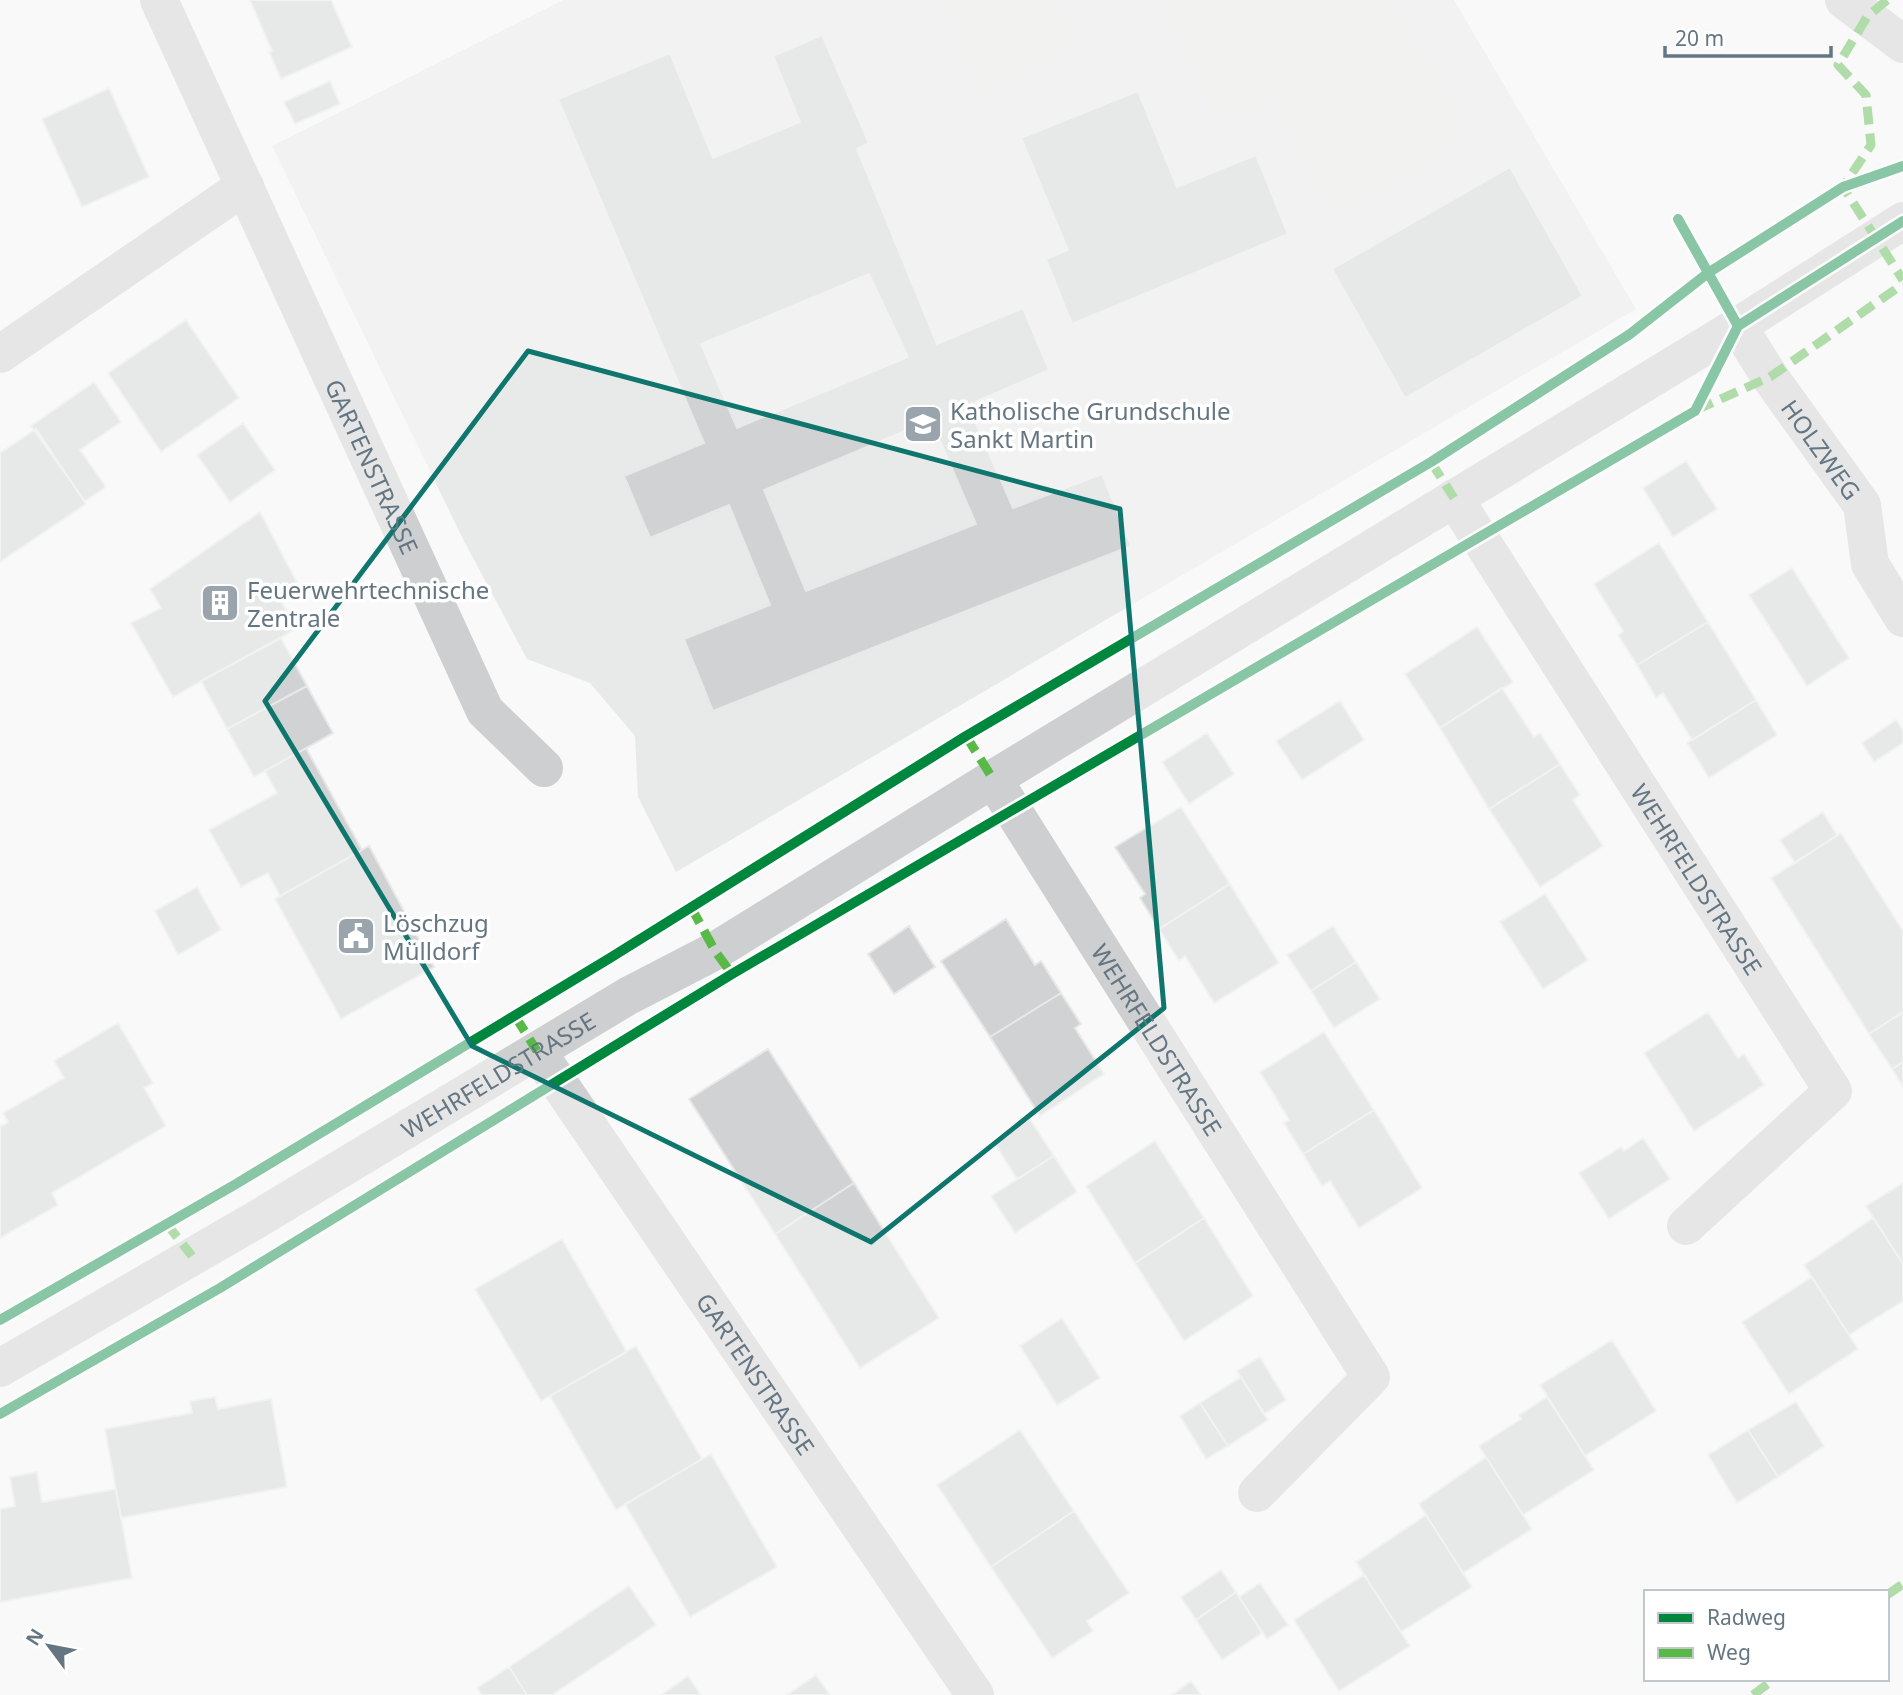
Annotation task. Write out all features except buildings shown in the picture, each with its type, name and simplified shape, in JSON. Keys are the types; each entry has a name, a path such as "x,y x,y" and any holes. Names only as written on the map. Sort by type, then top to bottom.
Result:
{"street":[{"name":"GARTENSTRASSE","path":"159,0 485,711 544,768"},
{"path":"1844,0 1903,44"},
{"path":"0,354 245,186"},
{"name":"WEHRFELDSTRASSE","path":"0,1368 254,1221 628,996 715,951 1738,326 1903,221"},
{"name":"HOLZWEG","path":"1738,326 1770,377 1862,505 1870,564 1903,618"},
{"name":"WEHRFELDSTRASSE","path":"1454,498 1833,1091 1686,1226"},
{"name":"WEHRFELDSTRASSE","path":"993,779 1370,1377 1257,1493"},
{"name":"GARTENSTRASSE","path":"537,1051 975,1695"}],"highlighted area":[{"path":"528,351 1120,509 1164,1008 871,1242 472,1046 265,701"}],"shaded area":[{"name":"Katholische Grundschule Sankt Martin","path":"563,0 1454,0 1636,309 676,872 638,797 635,736 590,683 527,659 463,539 272,146"},
{"path":"944,0 1053,0 1073,47 981,87"},
{"path":"1162,0 1391,0 1467,134 1332,211 1275,94 1217,120"}],"marked path":[{"path":"1887,0 1867,17 1838,65 1866,95 1871,145 1843,187 1903,280"},
{"path":"1696,410 1770,377 1903,284"},
{"path":"1431,462 1454,498"},
{"path":"966,736 993,779"},
{"path":"691,907 715,951 732,974"},
{"path":"515,1016 537,1051"},
{"path":"166,1223 192,1256"},
{"path":"1889,1594 1903,1584"},
{"path":"1753,1695 1771,1681"}],"cycle path":[{"path":"0,1320 236,1184 610,958 966,736 1431,462 1630,334 1708,273 1843,187 1903,166"},
{"path":"1678,219 1738,326"},
{"path":"1738,326 1903,221"},
{"path":"0,1414 220,1288 732,974 1695,411 1738,326"}],"place":[{"name":"Katholische Grundschule Sankt Martin","path":"923,424"},
{"name":"Feuerwehrtechnische Zentrale","path":"220,603"},
{"name":"Löschzug Mülldorf","path":"356,936"}]}
